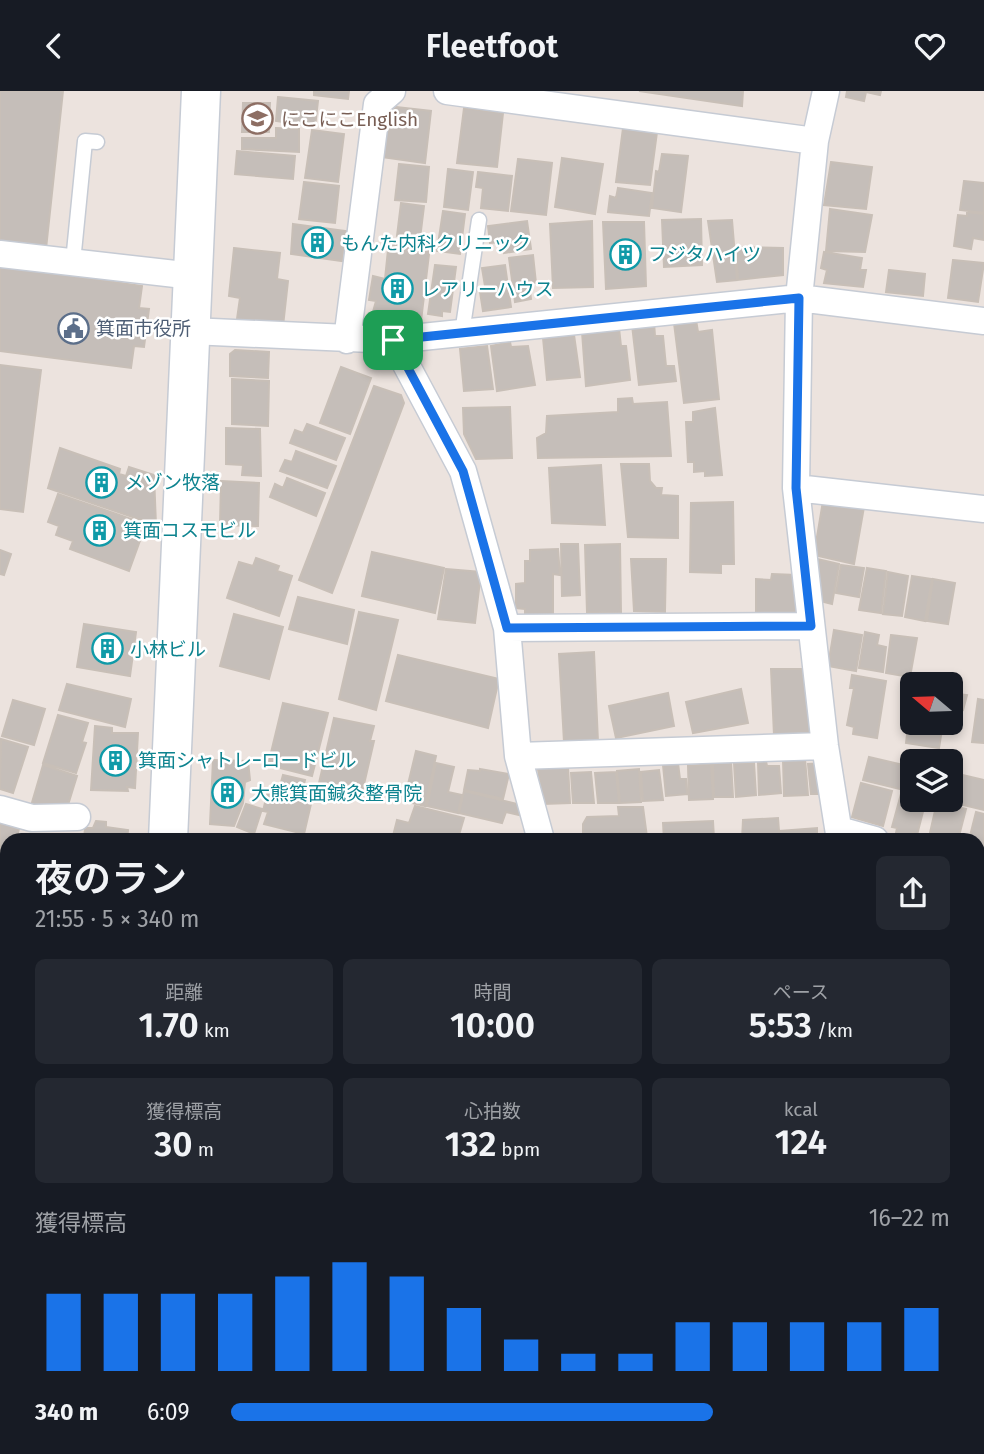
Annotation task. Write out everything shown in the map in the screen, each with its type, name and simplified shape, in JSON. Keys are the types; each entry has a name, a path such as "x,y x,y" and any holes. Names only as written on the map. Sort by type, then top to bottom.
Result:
{"street":[{"path":"168,833 201,91"},
{"path":"347,340 377,104 392,91"},
{"path":"447,91 815,141"},
{"path":"826,91 815,141 799,298 796,488 825,746 839,833"},
{"path":"0,254 193,276"},
{"path":"191,331 393,340 799,298 984,321"},
{"path":"393,340 463,471 507,628 518,756 539,833"},
{"path":"796,488 984,509"},
{"path":"507,628 811,626"},
{"path":"518,756 825,746"},
{"path":"0,809 32,818 77,817"}],"lane":[{"path":"73,262 85,141 97,142"},
{"path":"463,333 479,220"}],"building":[{"path":"0,91 63,91 46,249 0,243"},
{"path":"314,91 349,91 348,99 314,95"},
{"path":"639,91 743,91 742,106"},
{"path":"847,91 881,91 880,95 866,92 864,101 846,97"},
{"path":"278,97 318,101 315,127 276,121"},
{"path":"243,103 270,103 269,132 242,132"},
{"path":"387,106 431,111 425,163 381,157"},
{"path":"464,108 503,113 497,167 457,163"},
{"path":"276,128 299,129 299,152 242,149 242,138 276,138"},
{"path":"623,128 657,132 650,185 616,182"},
{"path":"312,130 344,134 338,182 305,178"},
{"path":"237,151 295,156 293,179 235,174"},
{"path":"662,154 688,156 681,212 652,208 656,171 659,172"},
{"path":"562,158 603,164 595,214 555,207"},
{"path":"518,159 552,163 546,215 511,211"},
{"path":"831,162 872,167 866,209 824,205"},
{"path":"399,164 429,167 426,202 395,200"},
{"path":"448,169 473,172 468,210 444,207"},
{"path":"478,172 512,176 508,211 481,208 483,188 476,187"},
{"path":"964,181 984,183 984,213 960,210"},
{"path":"304,182 339,186 335,223 299,219"},
{"path":"618,188 652,193 649,216 608,212 610,196 616,198"},
{"path":"401,203 424,206 420,239 397,236"},
{"path":"830,209 872,215 865,252 826,251"},
{"path":"443,211 465,214 460,254 437,251"},
{"path":"967,212 984,214 984,240 973,238 971,249 954,246 958,215 967,216"},
{"name":"フジタハイツ","path":"701,219 702,265 664,267 662,220"},
{"path":"732,220 737,280 717,282 708,221"},
{"path":"527,221 531,249 504,253 502,242 490,243 488,226"},
{"name":"フジタハイツ","path":"592,221 593,287 553,288 550,224"},
{"name":"フジタハイツ","path":"603,222 644,222 646,286 606,289"},
{"name":"もんた内科クリニック","path":"293,224 346,231 342,261 291,254"},
{"name":"レアリーハウス","path":"389,240 430,246 421,321 406,319 406,324 371,319 376,301 369,300 373,276 385,279"},
{"path":"736,247 783,248 783,275 738,280"},
{"path":"234,248 280,253 277,279 288,281 283,326 237,319 240,298 229,296"},
{"path":"824,252 862,258 860,270 866,270 863,287 824,283 827,270 821,268"},
{"path":"533,255 536,283 529,283 531,299 515,302 509,258"},
{"path":"953,260 984,263 978,302 948,298"},
{"name":"箕面市役所","path":"0,265 142,286 139,308 149,309 144,347 134,346 131,368 0,351"},
{"path":"435,265 456,267 450,312 442,311 442,316 428,314"},
{"path":"505,265 511,307 483,311 480,292 486,292 482,268"},
{"path":"889,270 925,274 923,296 886,292"},
{"path":"696,320 698,332 712,330 719,399 684,403 674,323"},
{"path":"654,322 655,336 663,336 666,366 674,366 676,381 639,385 632,325"},
{"path":"619,328 621,346 626,346 630,380 586,386 582,332"},
{"path":"574,335 580,377 547,380 543,338"},
{"path":"510,342 511,347 528,346 535,385 497,391 491,346"},
{"path":"487,346 493,389 464,391 460,349"},
{"path":"235,350 269,352 268,378 230,376 230,354"},
{"path":"0,365 41,370 23,512 0,509"},
{"path":"341,367 371,378 350,434 320,423"},
{"path":"232,379 269,381 268,426 232,424"},
{"path":"374,386 401,395 404,403 332,593 299,580"},
{"path":"632,398 633,404 667,402 671,456 538,458 537,438 546,433 547,416 618,412 618,399"},
{"path":"510,407 512,458 476,459 464,434 463,408"},
{"path":"715,408 722,475 705,476 705,471 694,472 694,462 688,462 686,422 693,422 693,412"},
{"path":"307,424 345,438 336,460 290,443 295,430 303,433"},
{"path":"226,428 260,429 261,476 242,475 243,465 226,464"},
{"name":"メゾン牧落","path":"60,448 120,469 119,474 126,476 129,467 154,475 156,525 48,488"},
{"path":"296,451 336,466 327,488 280,471 285,460 292,462"},
{"path":"621,464 649,464 650,481 656,488 662,488 661,495 678,496 678,538 628,537"},
{"path":"601,465 605,525 552,523 549,468"},
{"path":"287,478 325,493 316,516 270,497 275,484 283,488"},
{"path":"221,481 259,483 258,526 220,525"},
{"name":"箕面コスモビル","path":"58,494 146,524 129,571 70,549 73,541 56,535 59,526 48,522"},
{"path":"823,501 864,507 854,564 814,555"},
{"path":"733,502 734,564 721,564 721,573 690,572 691,503"},
{"path":"561,544 578,544 580,595 562,596"},
{"path":"620,544 621,613 587,612 585,545"},
{"path":"558,549 560,575 553,574 553,615 525,615 525,609 516,608 516,584 525,583 525,561 530,561 530,550"},
{"path":"0,550 11,554 4,575 0,574"},
{"path":"372,552 444,568 435,613 362,596"},
{"path":"256,558 279,566 277,571 292,576 279,616 227,598 239,562 253,566"},
{"path":"813,558 839,564 832,604 816,600"},
{"path":"631,559 666,559 665,612 634,611"},
{"path":"841,565 864,568 859,597 836,593"},
{"path":"867,568 886,571 881,613 859,610"},
{"path":"446,569 481,572 475,623 438,619"},
{"path":"888,572 908,576 902,616 883,614"},
{"path":"772,574 796,575 796,614 756,612 756,579 771,580"},
{"path":"912,576 932,579 925,621 905,617"},
{"path":"933,579 955,583 948,624 927,621"},
{"path":"298,597 354,610 347,644 289,629"},
{"path":"359,612 398,620 376,710 339,699"},
{"path":"234,614 283,627 269,679 220,666"},
{"name":"小林ビル","path":"84,624 136,632 130,676 77,667"},
{"path":"834,630 862,635 856,671 828,666"},
{"path":"865,632 879,635 877,645 886,647 883,672 859,668"},
{"path":"891,635 917,638 911,672 900,672 900,675 886,673"},
{"path":"594,652 598,742 564,742 559,654"},
{"path":"398,655 499,679 488,728 386,701"},
{"path":"771,669 809,669 810,735 774,735"},
{"path":"852,675 886,681 877,738 853,734 854,727 847,725 854,688 850,688"},
{"path":"67,684 131,699 125,727 59,710"},
{"path":"741,689 748,723 693,733 686,702"},
{"path":"668,693 674,726 616,738 609,706"},
{"path":"963,695 967,695 963,710"},
{"path":"978,699 984,700 984,743 972,742"},
{"path":"13,700 45,709 34,745 2,736"},
{"path":"283,703 328,713 312,776 268,765"},
{"path":"58,715 88,723 82,742 86,743 76,773 43,763"},
{"path":"334,718 374,726 370,741 374,741 362,793 319,783"},
{"name":"箕面シャトレｰロードビル","path":"95,726 112,728 112,733 138,733 135,788 127,787 128,791 91,790"},
{"path":"907,735 941,735 939,748 906,743"},
{"path":"1,739 28,747 13,793 0,789"},
{"path":"416,751 436,756 425,806 404,801"},
{"path":"869,757 900,764 900,789 863,780"},
{"path":"805,759 808,795 784,796 783,760"},
{"name":"大熊箕面鍼灸整骨院","path":"213,760 248,761 250,780 245,782 243,803 234,826 210,824"},
{"path":"766,761 767,766 779,766 781,793 759,795 758,762"},
{"path":"731,762 733,797 714,797 713,764"},
{"path":"436,763 454,767 448,792 462,795 458,813 427,806"},
{"path":"678,763 680,779 686,779 687,794 666,796 663,765"},
{"path":"734,763 754,763 756,795 736,797"},
{"path":"826,763 830,794 811,794 808,764"},
{"path":"711,764 713,799 689,800 688,766"},
{"path":"43,765 77,776 68,805 31,806"},
{"path":"568,767 570,803 543,804 538,769"},
{"path":"480,769 509,774 503,799 464,790 468,770"},
{"path":"639,769 641,802 620,803 617,771"},
{"path":"659,770 663,800 643,801 641,772"},
{"path":"591,772 594,803 573,803 571,773"},
{"path":"616,772 619,803 598,803 595,773"},
{"path":"283,775 305,780 303,788 314,791 304,833 264,824 268,812 263,811 268,790 278,793"},
{"path":"963,775 984,780 984,810 963,805"},
{"path":"861,783 892,791 883,826 852,817"},
{"path":"464,791 521,805 519,815 506,812 502,823 459,813"},
{"path":"900,798 900,812 923,812 918,833 896,833 897,828 892,827"},
{"path":"246,804 262,809 254,833 237,827"},
{"path":"415,806 464,818 460,833 394,833 397,820 409,823"},
{"path":"618,807 643,807 646,833 583,833 583,824 587,817 619,816"},
{"path":"963,808 966,809 960,833 930,833 935,812 963,812"},
{"path":"976,812 984,814 984,833 971,833"},
{"path":"778,818 779,831 817,828 817,833 742,833 743,820"},
{"path":"0,820 20,825 18,833 0,833"},
{"path":"96,821 106,822 106,827 128,830 128,833 85,833 85,828 93,828"},
{"path":"713,821 714,833 664,833 663,823"}],"place":[{"name":"にこにこEnglish","path":"258,119"},
{"name":"もんた内科クリニック","path":"318,243"},
{"name":"フジタハイツ","path":"625,254"},
{"name":"レアリーハウス","path":"398,289"},
{"name":"箕面市役所","path":"73,328"},
{"name":"メゾン牧落","path":"102,482"},
{"name":"箕面コスモビル","path":"100,530"},
{"name":"小林ビル","path":"107,649"},
{"name":"箕面シャトレｰロードビル","path":"115,760"},
{"name":"大熊箕面鍼灸整骨院","path":"228,793"}],"route":[{"path":"799,298 796,488 811,626 507,628 463,471 393,340 799,298"}]}
